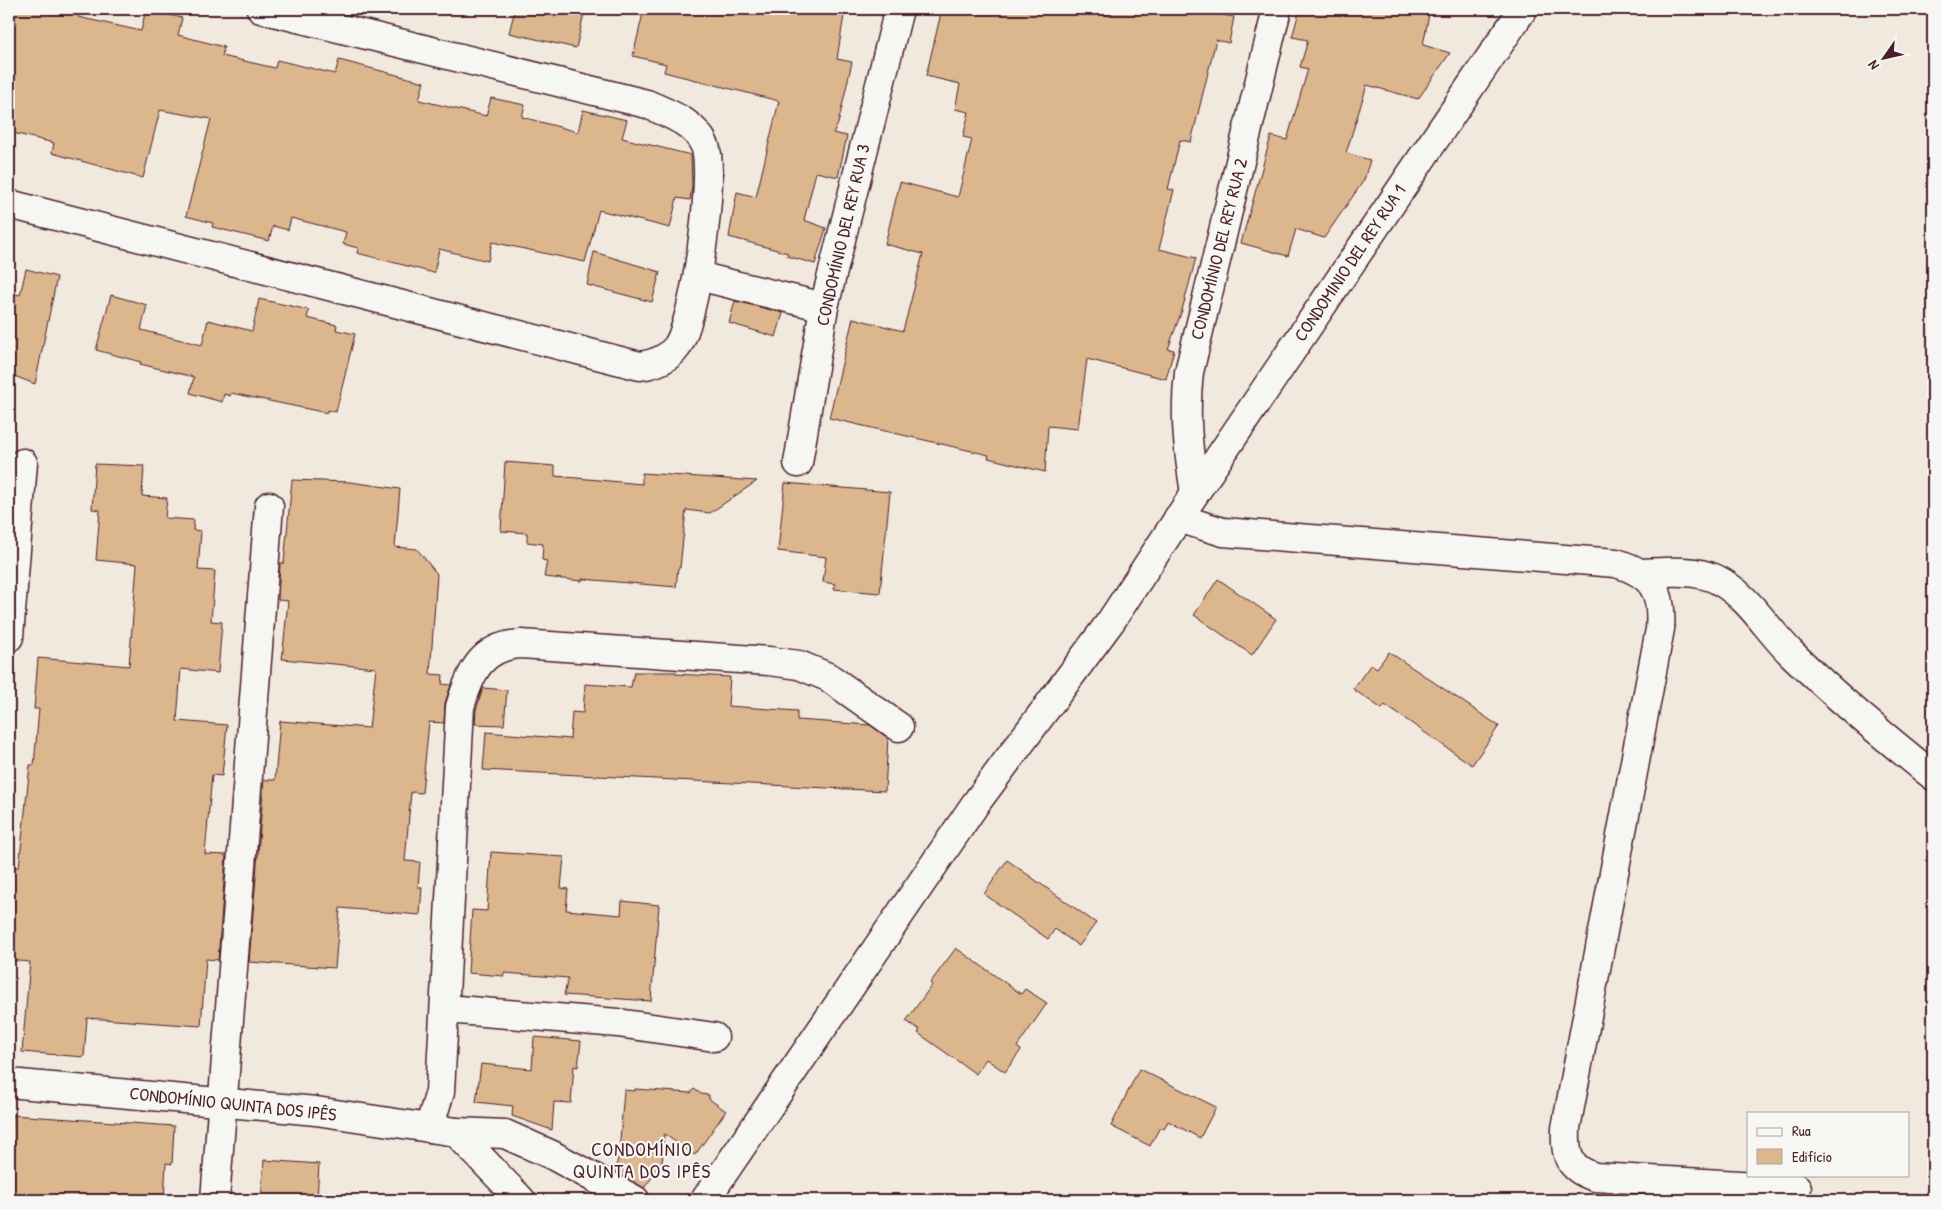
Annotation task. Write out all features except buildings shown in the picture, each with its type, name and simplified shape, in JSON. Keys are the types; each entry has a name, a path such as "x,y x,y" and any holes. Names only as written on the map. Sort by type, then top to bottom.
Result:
{"street":[{"path":"9,204 640,366 652,364 667,357 676,348 682,338 698,276 710,166 705,146 698,133 684,122 648,104 261,9"},
{"name":"CONDOMÍNIO DEL REY RUA 3","path":"798,463 824,306 899,9"},
{"name":"CONDOMÍNIO DEL REY RUA 2","path":"1194,493 1186,442 1185,407 1189,372 1277,9"},
{"name":"CONDOMINIO DEL REY RUA 1","path":"705,1200 976,803 1111,621 1194,493 1523,9"},
{"path":"698,276 824,306"},
{"path":"9,636 22,463"},
{"path":"215,1200 224,1104 269,506"},
{"path":"1178,518 1223,532 1616,564 1642,573 1685,572 1712,578 1736,591 1790,653 1854,712 1933,776"},
{"path":"1642,573 1652,583 1659,599 1660,629 1566,1128 1566,1151 1572,1164 1581,1172 1595,1176 1798,1188"},
{"path":"429,1128 440,1092 446,1009 460,708 468,681 476,667 494,650 508,645 521,644 799,665 828,677 899,727"},
{"path":"446,1009 618,1023 714,1037"},
{"name":"CONDOMÍNIO QUINTA DOS IPÊS","path":"9,1082 316,1112 456,1132 505,1134 552,1155 635,1200"},
{"path":"456,1132 521,1200"}],"district":[{"name":"CONDOMÍNIO QUINTA DOS IPÊS","path":"642,1160"}]}
